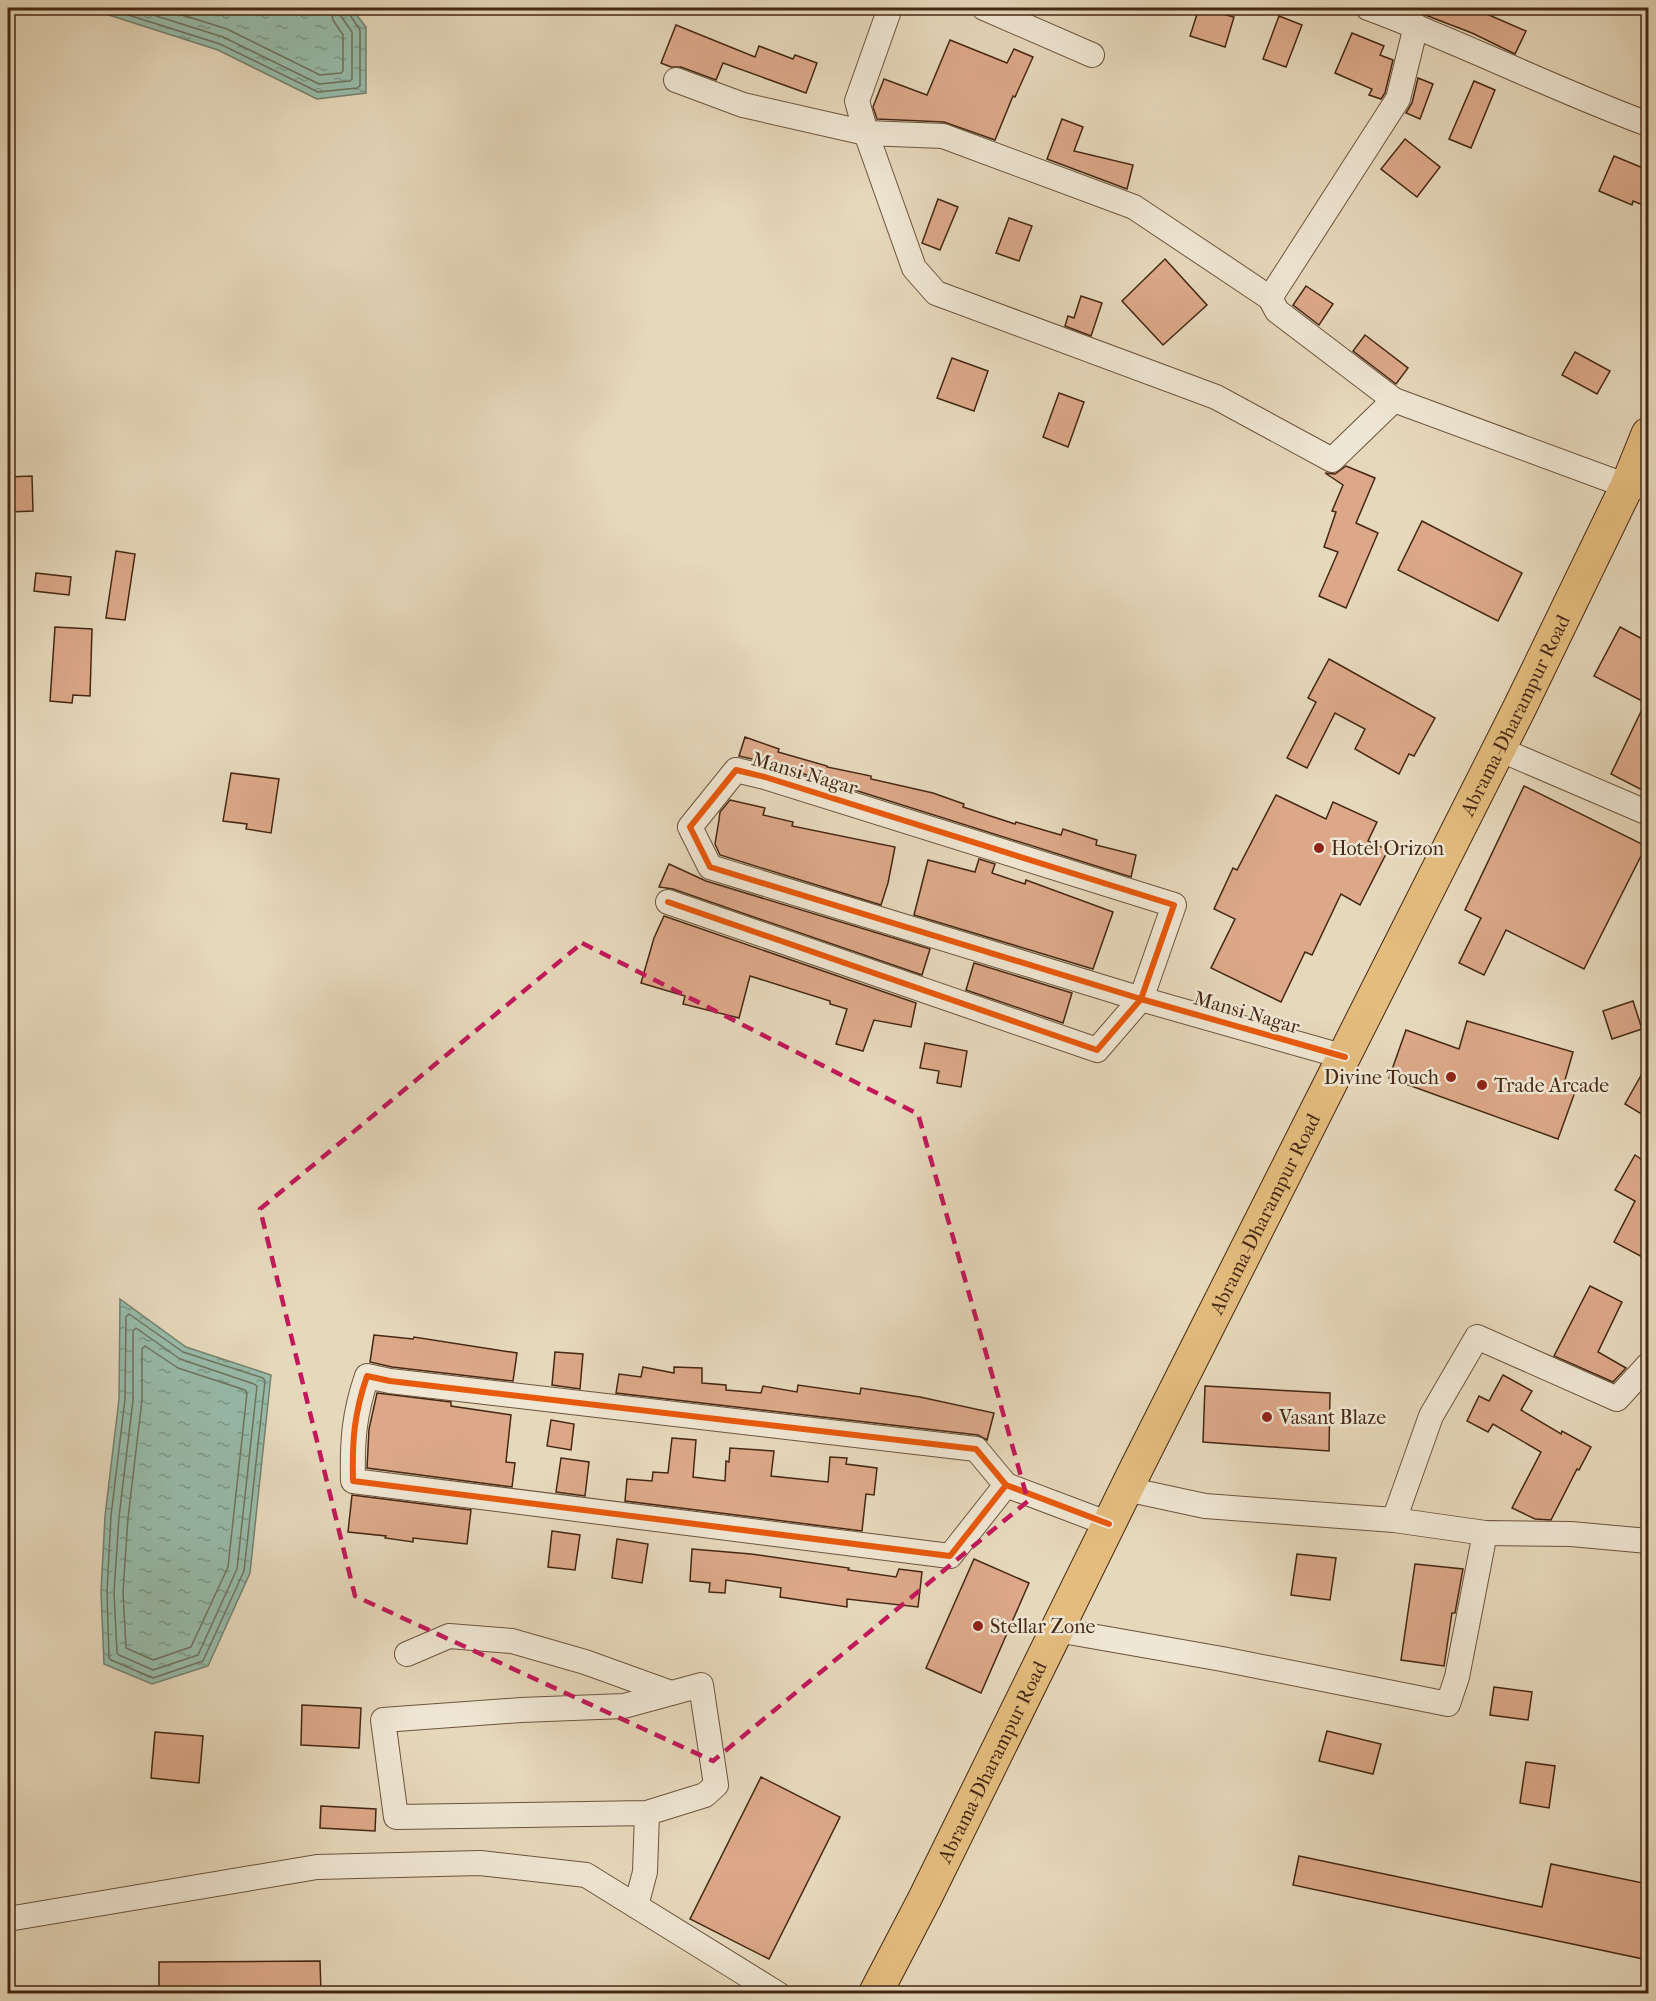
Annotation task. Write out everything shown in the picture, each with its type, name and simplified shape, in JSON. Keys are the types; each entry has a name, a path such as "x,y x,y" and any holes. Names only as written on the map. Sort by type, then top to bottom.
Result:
{"main road":[{"name":"Abrama-Dharampur Road","path":"874,1994 925,1898 1126,1489 1499,749 1638,487 1648,434"}],"street":[{"path":"890,8 857,101 866,134 914,268 936,292 1216,397 1332,460 1394,400"},
{"path":"984,8 1092,55"},
{"path":"1368,8 1416,26 1593,104 1648,124"},
{"path":"1270,298 1398,99 1416,26"},
{"path":"676,80 742,105 866,134 944,136 1134,207 1270,298 1277,311 1394,400 1638,487"},
{"path":"1499,749 1648,813"},
{"name":"Mansi Nagar","path":"668,902 1097,1050 1141,999 1174,905 765,777 736,770 690,827 710,867 1141,999 1345,1057"},
{"path":"1394,1520 1431,1416 1477,1337 1617,1399 1648,1365"},
{"path":"1006,1485 950,1556 353,1481 353,1434 357,1404 367,1376 390,1381 976,1449 1006,1485 1109,1524"},
{"path":"1126,1489 1205,1506 1394,1520 1485,1533 1571,1534 1648,1541"},
{"path":"1057,1630 1222,1659 1448,1704 1457,1677 1485,1533"},
{"path":"407,1654 449,1636 513,1641 585,1662 671,1693"},
{"path":"701,1685 716,1785 705,1795 647,1813 396,1817 383,1720 521,1710 624,1706 701,1685"},
{"path":"636,1906 645,1872 647,1813"},
{"path":"8,1919 316,1867 468,1864 586,1875 778,1994"}],"highlighted area":[{"path":"582,943 918,1114 1028,1501 713,1761 355,1596 260,1209"}],"water":[{"path":"87,8 351,8 366,27 366,93 317,99 218,50"},
{"path":"120,1299 186,1347 271,1375 250,1573 208,1666 152,1684 104,1664 101,1592 105,1516 119,1399"}],"building":[{"path":"1199,8 1234,17 1225,47 1190,36"},
{"path":"1407,8 1473,8 1526,31 1515,54 1472,33"},
{"path":"1279,16 1302,25 1286,67 1263,59"},
{"path":"676,25 755,57 759,46 793,59 795,55 817,63 806,93 723,63 716,80 681,67 671,67 661,63"},
{"path":"1352,33 1384,46 1380,55 1393,60 1385,93 1381,99 1369,95 1372,89 1335,73"},
{"path":"950,40 1007,63 1014,49 1033,57 1015,97 1013,96 995,140 944,122 877,119 873,107 884,79 927,95"},
{"path":"1418,78 1433,84 1420,119 1406,113 1412,103"},
{"path":"1474,81 1495,90 1471,148 1449,139"},
{"path":"1062,119 1083,127 1074,151 1133,165 1127,189 1047,159"},
{"path":"1405,139 1440,167 1417,197 1381,169"},
{"path":"1614,156 1648,170 1648,207 1633,201 1632,205 1599,191"},
{"path":"938,199 958,207 940,250 922,243"},
{"path":"1009,218 1032,226 1019,261 996,253"},
{"path":"1165,259 1207,305 1163,345 1122,301"},
{"path":"1306,286 1333,304 1319,325 1293,305"},
{"path":"1081,296 1102,303 1091,336 1065,326 1068,316 1074,318"},
{"path":"1365,335 1408,368 1396,384 1353,351"},
{"path":"1575,352 1610,371 1597,394 1562,375"},
{"path":"952,358 988,371 974,411 937,398"},
{"path":"1059,393 1084,402 1068,447 1043,437"},
{"path":"1346,466 1375,478 1356,523 1378,533 1346,608 1319,596 1338,552 1324,547 1336,512 1332,511 1343,485 1325,473 1335,474"},
{"path":"32,476 33,511 10,512 9,477"},
{"path":"1422,521 1522,573 1498,621 1398,570"},
{"path":"116,551 135,554 125,620 106,618"},
{"path":"36,573 71,577 69,595 34,591"},
{"path":"55,627 92,629 90,696 73,695 72,703 50,701"},
{"path":"1620,627 1648,642 1648,688 1642,701 1594,676"},
{"path":"1329,659 1435,718 1414,756 1409,754 1399,774 1355,749 1365,729 1335,713 1307,768 1287,758 1316,702 1308,698"},
{"path":"1648,697 1648,793 1611,774"},
{"path":"745,737 779,749 778,752 827,767 933,793 964,804 963,807 1015,824 1016,822 1061,835 1063,829 1097,840 1096,845 1136,855 1131,877 769,763 739,756"},
{"path":"231,773 279,779 271,833 246,829 247,824 223,821"},
{"path":"1524,786 1646,846 1584,969 1506,930 1484,975 1459,963 1481,918 1465,910"},
{"path":"1276,795 1326,819 1333,802 1377,822 1368,841 1388,850 1360,905 1341,894 1312,955 1305,952 1281,1002 1211,968 1235,919 1214,909 1233,868 1237,870"},
{"path":"730,800 765,808 763,815 793,822 792,826 895,847 881,905 720,855 715,844 720,812"},
{"path":"979,859 995,864 992,873 1025,884 1026,880 1113,912 1093,969 914,915 928,860 975,872"},
{"path":"669,864 706,881 930,949 922,975 673,889 659,887"},
{"path":"664,916 916,1003 911,1027 874,1020 863,1051 836,1044 847,1009 830,1004 830,1001 750,976 739,1018 683,1004 685,996 641,983 654,938"},
{"path":"974,963 1072,993 1063,1023 966,990"},
{"path":"1633,1001 1642,1029 1612,1039 1603,1011"},
{"name":"Trade Arcade","path":"1467,1021 1573,1052 1563,1087 1575,1092 1558,1139 1389,1078 1406,1030 1459,1049"},
{"path":"925,1043 967,1051 961,1087 937,1083 939,1071 920,1068"},
{"path":"1648,1063 1648,1118 1625,1104"},
{"path":"1635,1155 1648,1164 1648,1260 1614,1242 1635,1201 1615,1190"},
{"path":"1590,1286 1622,1302 1598,1352 1626,1368 1613,1382 1554,1356"},
{"path":"374,1335 413,1339 414,1337 517,1353 513,1381 392,1367 370,1362"},
{"path":"555,1352 583,1354 580,1389 552,1385"},
{"path":"643,1367 674,1373 674,1367 702,1368 702,1383 726,1385 726,1390 761,1393 763,1386 797,1392 798,1385 860,1394 861,1388 920,1397 994,1413 987,1440 978,1435 616,1393 619,1374 641,1377"},
{"path":"1503,1375 1532,1391 1521,1410 1561,1434 1562,1431 1591,1447 1551,1520 1535,1519 1512,1508 1541,1452 1493,1424 1488,1432 1467,1421 1479,1396 1489,1401"},
{"name":"Vasant Blaze","path":"1205,1386 1330,1393 1329,1451 1203,1442"},
{"path":"377,1393 451,1402 451,1406 511,1415 506,1462 515,1463 512,1487 367,1468 369,1429"},
{"path":"551,1420 574,1424 571,1450 547,1446"},
{"path":"672,1438 696,1440 693,1477 725,1481 726,1461 729,1462 730,1448 774,1451 771,1476 828,1482 830,1457 847,1458 846,1464 877,1468 874,1495 866,1494 862,1531 625,1501 627,1479 652,1481 653,1472 668,1473"},
{"path":"561,1458 589,1462 585,1496 556,1492"},
{"path":"352,1495 471,1510 467,1544 413,1538 413,1542 385,1538 386,1536 348,1532"},
{"path":"552,1531 580,1535 575,1570 548,1567"},
{"path":"617,1539 648,1544 642,1583 612,1578"},
{"path":"692,1549 751,1554 896,1577 899,1569 922,1572 918,1607 847,1599 847,1607 780,1597 781,1588 726,1580 725,1593 709,1592 710,1583 690,1581"},
{"path":"1297,1554 1336,1558 1330,1600 1291,1595"},
{"name":"Stellar Zone","path":"974,1559 1029,1583 981,1693 926,1668"},
{"path":"1415,1564 1463,1569 1455,1613 1452,1613 1444,1666 1401,1660"},
{"path":"1494,1687 1532,1692 1528,1720 1490,1715"},
{"path":"302,1705 361,1708 359,1748 301,1745"},
{"path":"1327,1731 1381,1744 1373,1774 1319,1761"},
{"path":"155,1732 203,1736 199,1783 151,1778"},
{"path":"1526,1762 1555,1766 1549,1808 1520,1803"},
{"path":"761,1777 840,1817 769,1959 690,1919"},
{"path":"321,1806 376,1809 375,1831 320,1828"},
{"path":"1299,1856 1542,1907 1551,1864 1648,1884 1648,1960 1293,1885"},
{"path":"320,1961 321,1994 159,1994 159,1962"}],"cycle path":[{"path":"668,902 1097,1050 1141,999 710,867 690,827 736,770 765,777 1174,905 1141,999 1345,1057"},
{"path":"1006,1485 950,1556 353,1481 354,1440 359,1403 367,1376 390,1381 976,1449 1006,1485 1109,1524"}],"place":[{"name":"Hotel Orizon","path":"1319,848"},
{"name":"Divine Touch","path":"1451,1077"},
{"name":"Trade Arcade","path":"1482,1085"},
{"name":"Vasant Blaze","path":"1267,1417"},
{"name":"Stellar Zone","path":"978,1626"}]}
